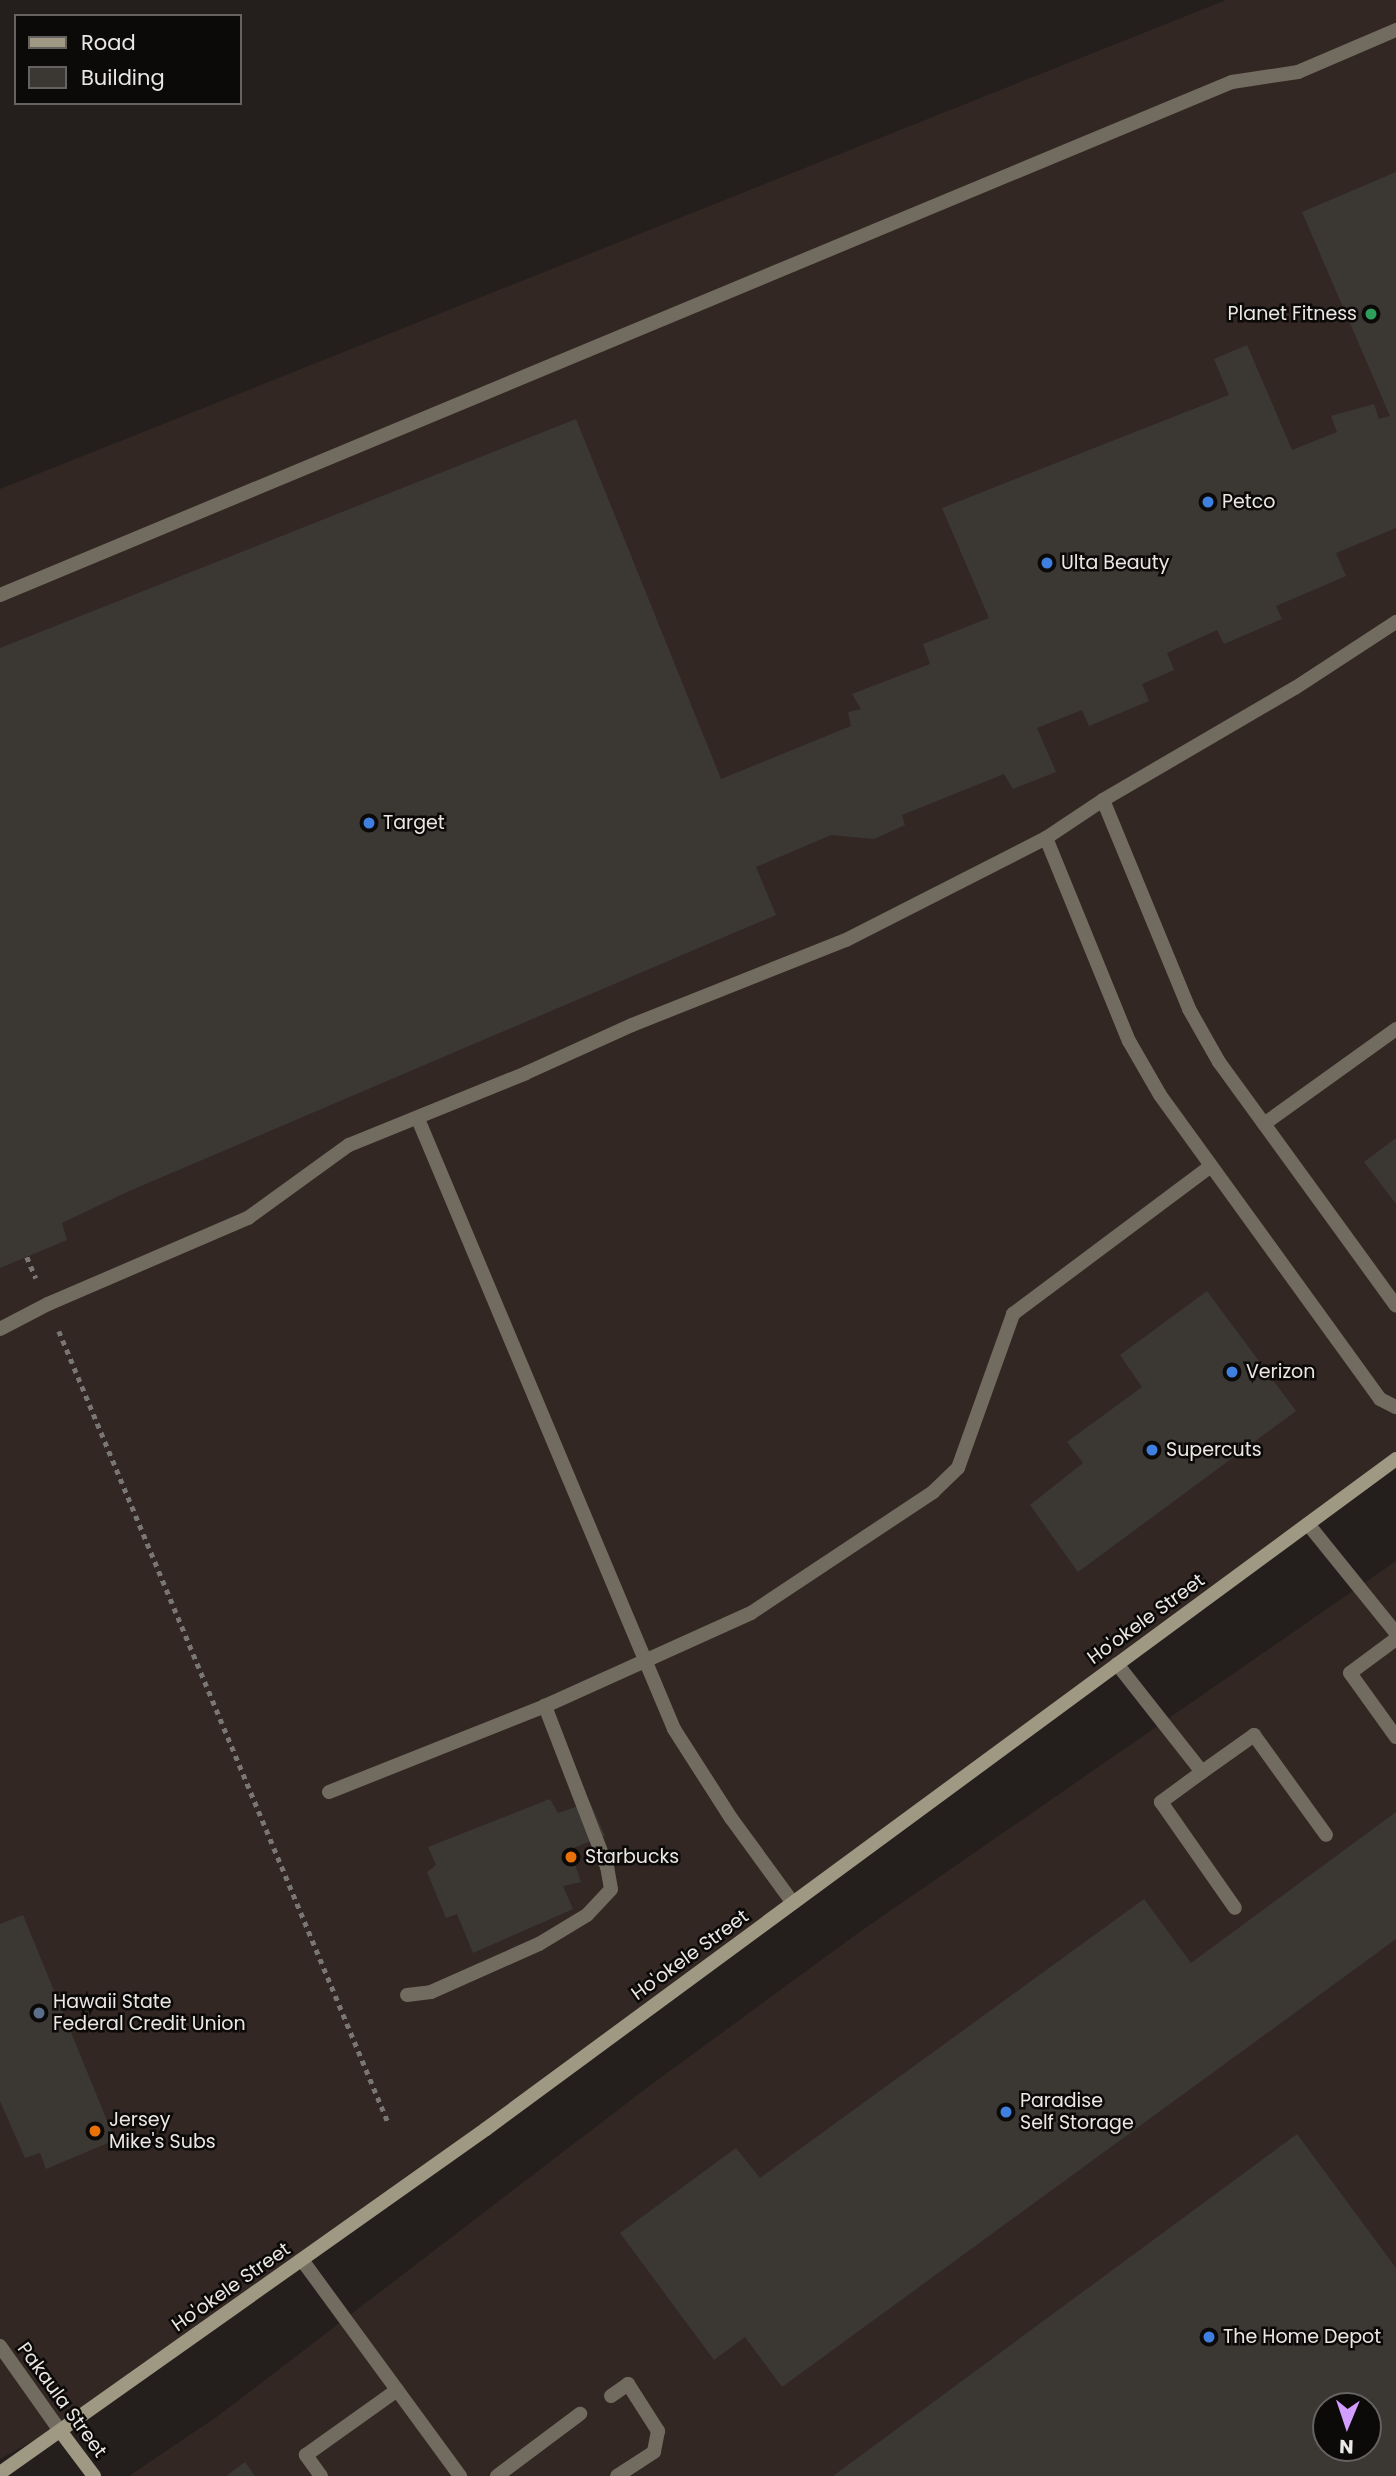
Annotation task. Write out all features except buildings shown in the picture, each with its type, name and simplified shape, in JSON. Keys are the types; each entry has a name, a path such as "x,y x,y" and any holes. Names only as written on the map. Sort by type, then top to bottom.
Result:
{"main road":[{"name":"Ho'okele Street","path":"0,2473 302,2260 1396,1459"},
{"name":"Pakaula Street","path":"61,2432 94,2476"}],"street":[{"path":"0,595 1232,82 1298,72 1396,30"},
{"path":"0,1329 48,1304 248,1218 349,1145 418,1119 632,1025 846,940 1046,838 1102,800 1295,688 1396,622"},
{"path":"1102,800 1189,1009 1219,1062 1396,1306"},
{"path":"1046,838 1129,1041 1160,1095 1380,1399 1396,1407"},
{"path":"1264,1124 1396,1029"},
{"path":"418,1119 674,1729 731,1818 793,1903"},
{"path":"329,1793 545,1706 751,1613 933,1492 958,1468 1013,1314 1211,1166"},
{"path":"1308,1524 1396,1633"},
{"path":"1396,1639 1350,1673 1396,1737"},
{"path":"1117,1664 1202,1772"},
{"path":"407,1995 431,1992 539,1944 587,1915 611,1889 607,1867 545,1706"},
{"path":"1235,1908 1161,1802 1254,1735 1326,1835"},
{"path":"302,2260 460,2476"},
{"name":"Pakaula Street","path":"0,2346 61,2432"},
{"path":"611,2396 628,2384 658,2431 654,2452 617,2476"},
{"path":"321,2476 306,2455 397,2390"},
{"path":"497,2476 580,2414"}],"path":[{"path":"27,1257 388,2122"}],"shaded area":[{"path":"1226,0 1396,0 1396,1459 102,2403 0,2459 0,489"},
{"path":"1396,1561 1396,2476 129,2476 218,2416 648,2087 854,1936"}],"place":[{"name":"Planet Fitness","path":"1371,314"},
{"name":"Petco","path":"1208,502"},
{"name":"Ulta Beauty","path":"1047,563"},
{"name":"Target","path":"369,823"},
{"name":"Verizon","path":"1232,1372"},
{"name":"Supercuts","path":"1152,1450"},
{"name":"Starbucks","path":"571,1857"},
{"name":"Hawaii State Federal Credit Union","path":"39,2013"},
{"name":"Paradise Self Storage","path":"1006,2112"},
{"name":"Jersey Mike's Subs","path":"95,2131"},
{"name":"The Home Depot","path":"1209,2337"}]}
